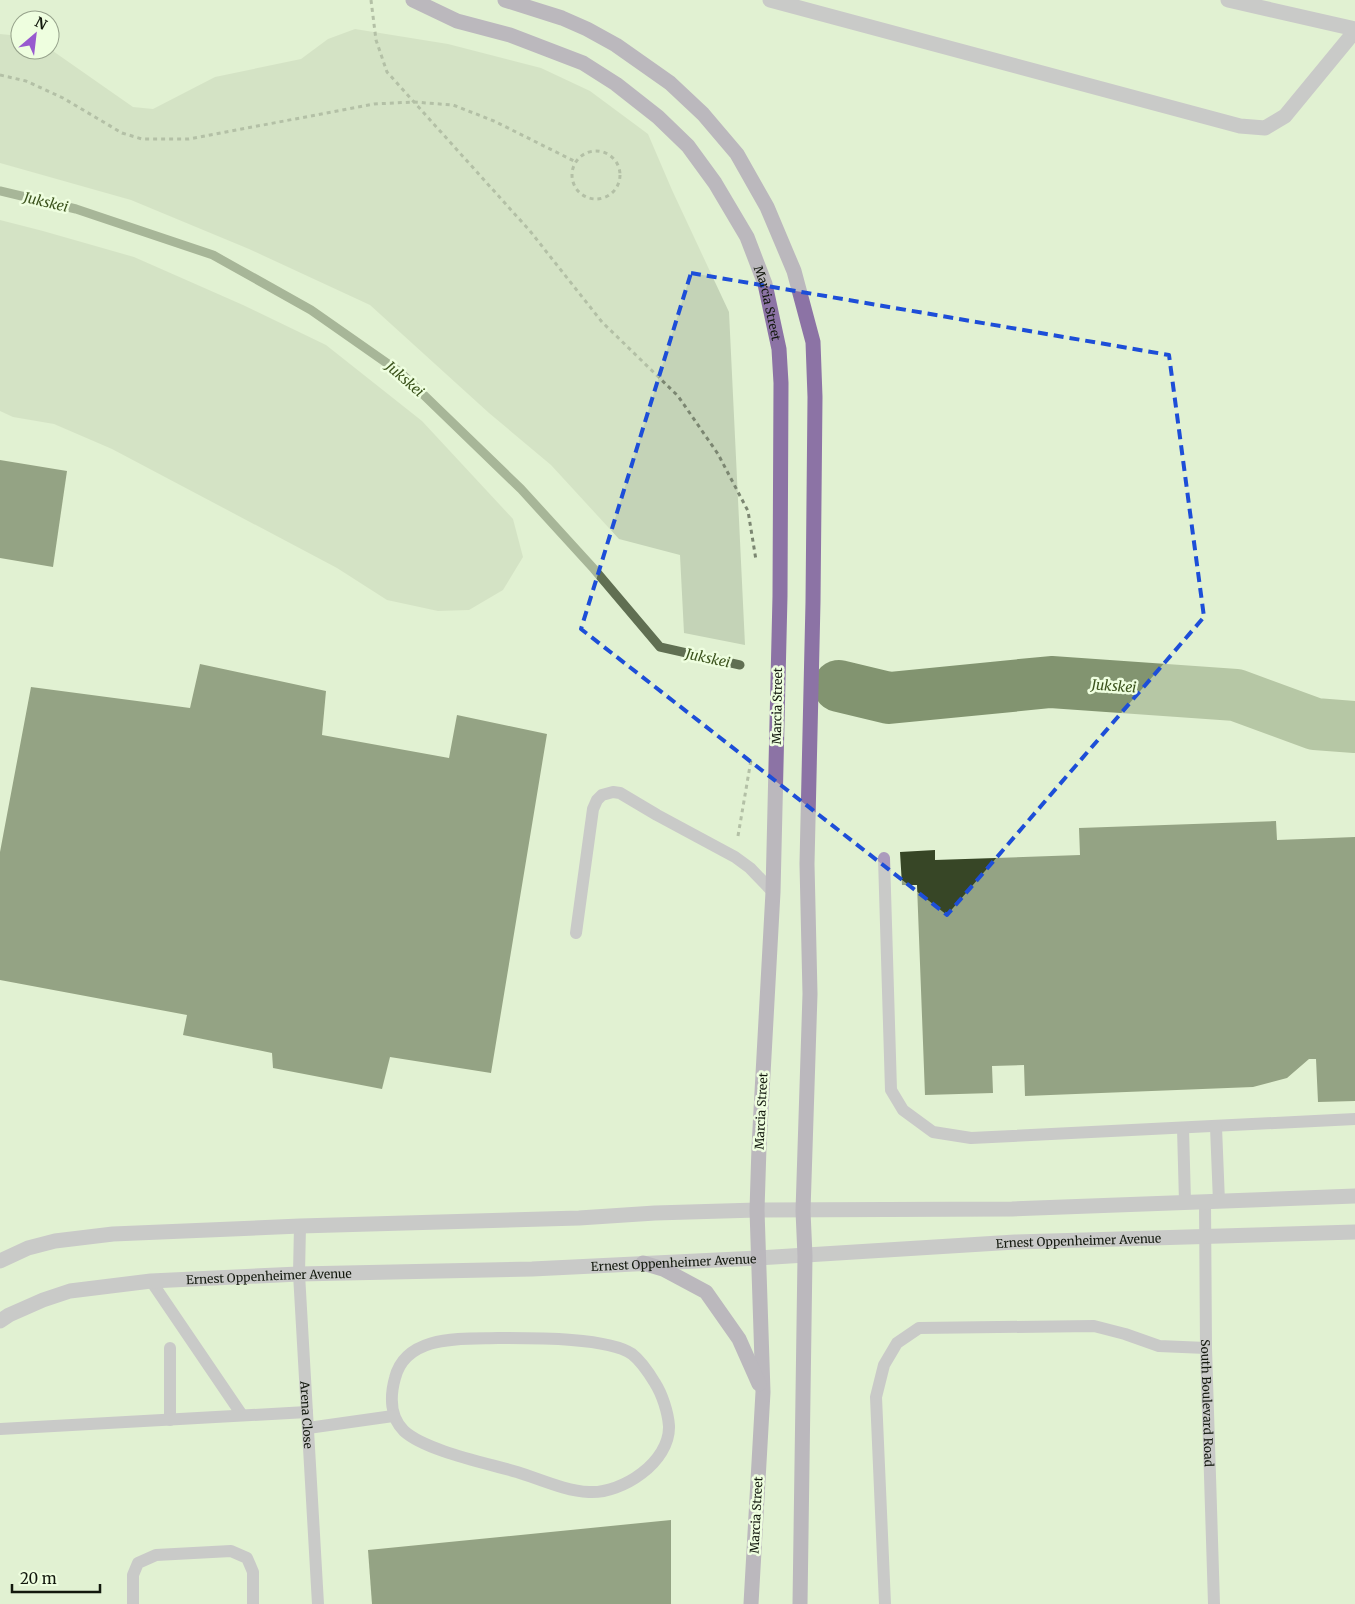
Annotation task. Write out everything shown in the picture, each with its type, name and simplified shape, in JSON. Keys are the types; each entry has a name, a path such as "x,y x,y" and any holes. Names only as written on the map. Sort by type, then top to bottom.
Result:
{"main road":[{"name":"Marcia Street","path":"413,0 457,21 510,35 583,63 616,84 658,117 688,146 715,183 747,237 762,276 778,350 781,383 780,596 773,892 757,1210 762,1392 751,1604"},
{"path":"505,0 562,18 616,45 670,84 703,114 737,154 767,207 794,271 812,342 815,396 813,602 807,864 810,994 803,1211 805,1256 800,1604"},
{"path":"643,1263 663,1268 706,1292 739,1339 762,1392"}],"street":[{"path":"770,0 1240,126 1265,128 1285,116 1355,30 1228,0"},
{"path":"0,1261 28,1248 80,1237 300,1226 579,1218 655,1213 757,1210 1012,1209 1355,1196"},
{"name":"Ernest Oppenheimer Avenue","path":"0,1321 43,1300 70,1291 151,1281 299,1274 532,1269 805,1256 1015,1242 1205,1238 1355,1232"}],"lane":[{"path":"576,933 592,809 597,800 607,793 620,792 657,815 735,857 750,868 773,892"},
{"path":"884,858 891,1090 903,1110 933,1132 971,1138 1355,1119"},
{"name":"South Boulevard Road","path":"1214,1604 1206,1348 1205,1238 1212,1202 1216,1126"},
{"path":"1183,1128 1185,1202"},
{"name":"Arena Close","path":"300,1226 299,1274 318,1604"},
{"path":"151,1281 242,1415"},
{"path":"884,1604 876,1396 884,1365 897,1343 919,1328 1094,1326 1159,1346 1206,1348"},
{"path":"498,1338 552,1339 616,1346 632,1354 648,1370 657,1385 666,1410 669,1427 658,1457 647,1469 627,1483 610,1490 590,1492 566,1487 437,1449 415,1439 404,1430 393,1416 392,1391 395,1376 401,1363 413,1351 423,1346 451,1340 498,1338"},
{"path":"170,1348 170,1420"},
{"path":"0,1429 307,1412"},
{"path":"308,1428 393,1416"},
{"path":"133,1604 132,1575 138,1563 156,1555 231,1551 247,1558 253,1572 253,1604"}],"path":[{"path":"371,0 376,40 387,72 530,231 602,322 678,396 718,454 748,511 756,562"},
{"path":"0,75 26,81 63,98 122,132 142,138 189,139 374,104 414,102 453,105 494,121 576,162"},
{"path":"596,151 604,152 611,156 619,170 620,178 618,185 613,192 600,199 584,196 578,191 572,178 572,169 576,162 581,156 596,151"},
{"path":"735,857 752,760"}],"highlighted area":[{"path":"691,273 1169,355 1204,617 947,915 581,629"}],"green space":[{"path":"355,29 448,44 541,68 590,91 648,134 729,312 745,645 684,633 680,555 619,539 551,465 489,413 370,305 249,249 131,200 0,163 0,34 10,35 10,60 60,60 60,56 133,107 153,109 215,77 301,59 328,39"},
{"path":"0,220 134,257 243,305 326,345 422,421 513,519 523,557 503,590 469,610 438,611 387,600 337,568 112,449 54,424 13,417 0,411"}],"building":[{"path":"0,460 67,471 53,567 0,558"},
{"path":"200,664 326,691 322,735 449,758 457,715 547,734 491,1073 390,1057 382,1089 273,1068 272,1053 183,1035 187,1015 0,980 0,852 31,687 190,708"},
{"path":"1276,821 1277,840 1355,837 1355,1101 1318,1102 1316,1059 1309,1059 1287,1078 1253,1087 1025,1096 1024,1065 992,1066 993,1093 925,1095 917,885 902,885 900,852 935,850 935,860 1080,855 1079,828"},
{"path":"671,1520 671,1604 372,1604 368,1550"}],"waterway":[{"name":"Jukskei","path":"0,191 76,209 213,255 311,310 401,373 521,489 594,569 660,647 740,665"},
{"name":"Jukskei","path":"839,686 889,698 1051,682 1236,695 1315,724 1355,727"}]}
